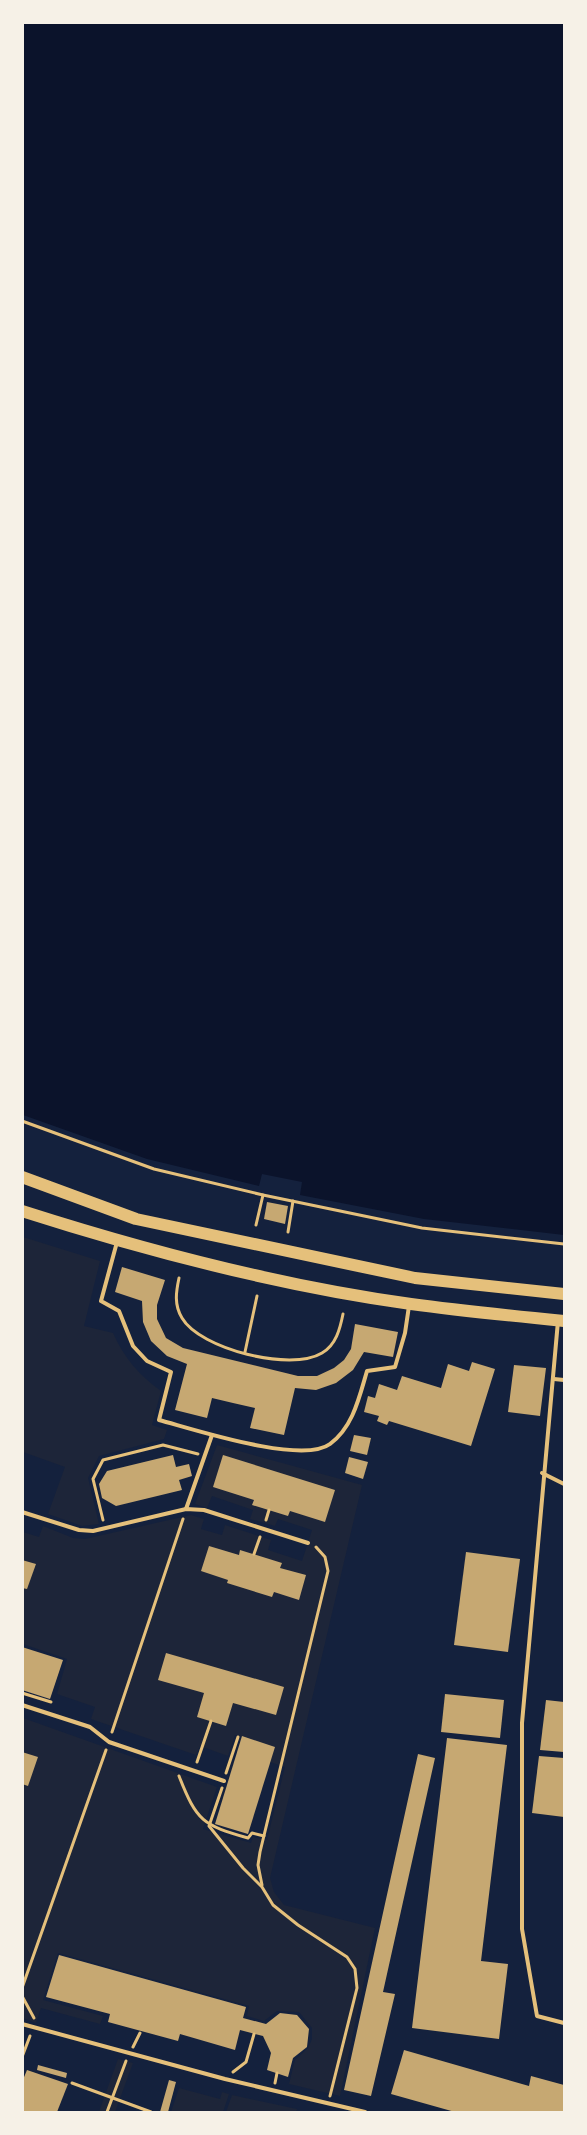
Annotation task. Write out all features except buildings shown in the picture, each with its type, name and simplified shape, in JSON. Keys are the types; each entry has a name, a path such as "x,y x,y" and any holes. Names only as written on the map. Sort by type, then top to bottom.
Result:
{"main road":[{"path":"22,1177 136,1219 180,1229 415,1278 564,1294"},
{"path":"22,1211 118,1241 261,1276 409,1304 561,1321"}],"lane":[{"path":"118,1241 100,1301 118,1311 134,1346 147,1361 171,1372 159,1420 212,1435 284,1450 310,1451 329,1445 349,1425 367,1371 395,1367 405,1333 409,1304"},
{"path":"561,1321 552,1369 554,1379 542,1473 522,1723 522,1929 537,2016 564,2023"},
{"path":"554,1379 564,1380"},
{"path":"186,1509 212,1435"},
{"path":"542,1473 564,1484"},
{"path":"22,1512 79,1530 106,1529 186,1509 204,1510 308,1543"},
{"path":"22,1705 90,1727 109,1742 224,1780"},
{"path":"22,2024 225,2079 365,2112"}],"path":[{"path":"22,1121 153,1169 263,1195 422,1228 564,1244"},
{"path":"256,1225 263,1195"},
{"path":"288,1232 293,1201"},
{"path":"179,1278 176,1302 181,1317 195,1334 214,1345 245,1352 279,1359 304,1360 322,1353 335,1341 343,1314"},
{"path":"245,1352 257,1296"},
{"path":"106,1529 93,1479 103,1460 163,1445 205,1456"},
{"path":"262,1887 258,1865 264,1836 328,1571 321,1550 308,1543"},
{"path":"22,1693 51,1702"},
{"path":"194,1770 211,1721"},
{"path":"209,1826 238,1737"},
{"path":"174,1764 188,1801 243,1868 262,1887 273,1905 298,1925 347,1957 355,1969 357,1988 328,2103"},
{"path":"209,1826 248,1838 252,1833 264,1836"},
{"path":"22,1996 34,2018 22,2057"},
{"path":"225,2079 246,2062 254,2034"},
{"path":"107,2112 129,2053"},
{"path":"72,2083 151,2112"}],"shaded area":[{"path":"23,22 564,23 564,1235 424,1219 300,1195 302,1182 262,1174 259,1186 147,1159 23,1115"},
{"path":"23,1237 100,1261 84,1326 113,1333 133,1365 161,1391 152,1425 167,1430 164,1439 99,1456 88,1478 99,1524 82,1526 48,1514 65,1467 23,1452"},
{"path":"217,1445 362,1485 270,1878 274,1892 284,1905 375,1928 340,2096 289,2084 295,2060 308,2048 312,2039 312,2028 299,2012 277,2011 264,2021 247,2016 249,2006 58,1953 43,2000 103,2016 100,2024 41,2008 36,2023 23,2018 23,1718 217,1787 203,1829 251,1843 253,1837 267,1840 285,1767 270,1762 275,1747 235,1735 228,1756 200,1746 196,1755 91,1719 95,1707 57,1694 67,1659 23,1644 23,1532 39,1537 43,1526 73,1538 85,1539 191,1515 204,1519 201,1529 222,1535 225,1525 271,1540 268,1550 302,1561 312,1530 278,1519 275,1526 250,1519 253,1510 212,1496 207,1508 195,1504"},
{"path":"118,2059 133,2063 115,2112 99,2112"},
{"path":"179,2088 220,2099 222,2092 229,2094 223,2112 171,2112"},
{"path":"232,2095 297,2109 296,2112 226,2112"}]}
